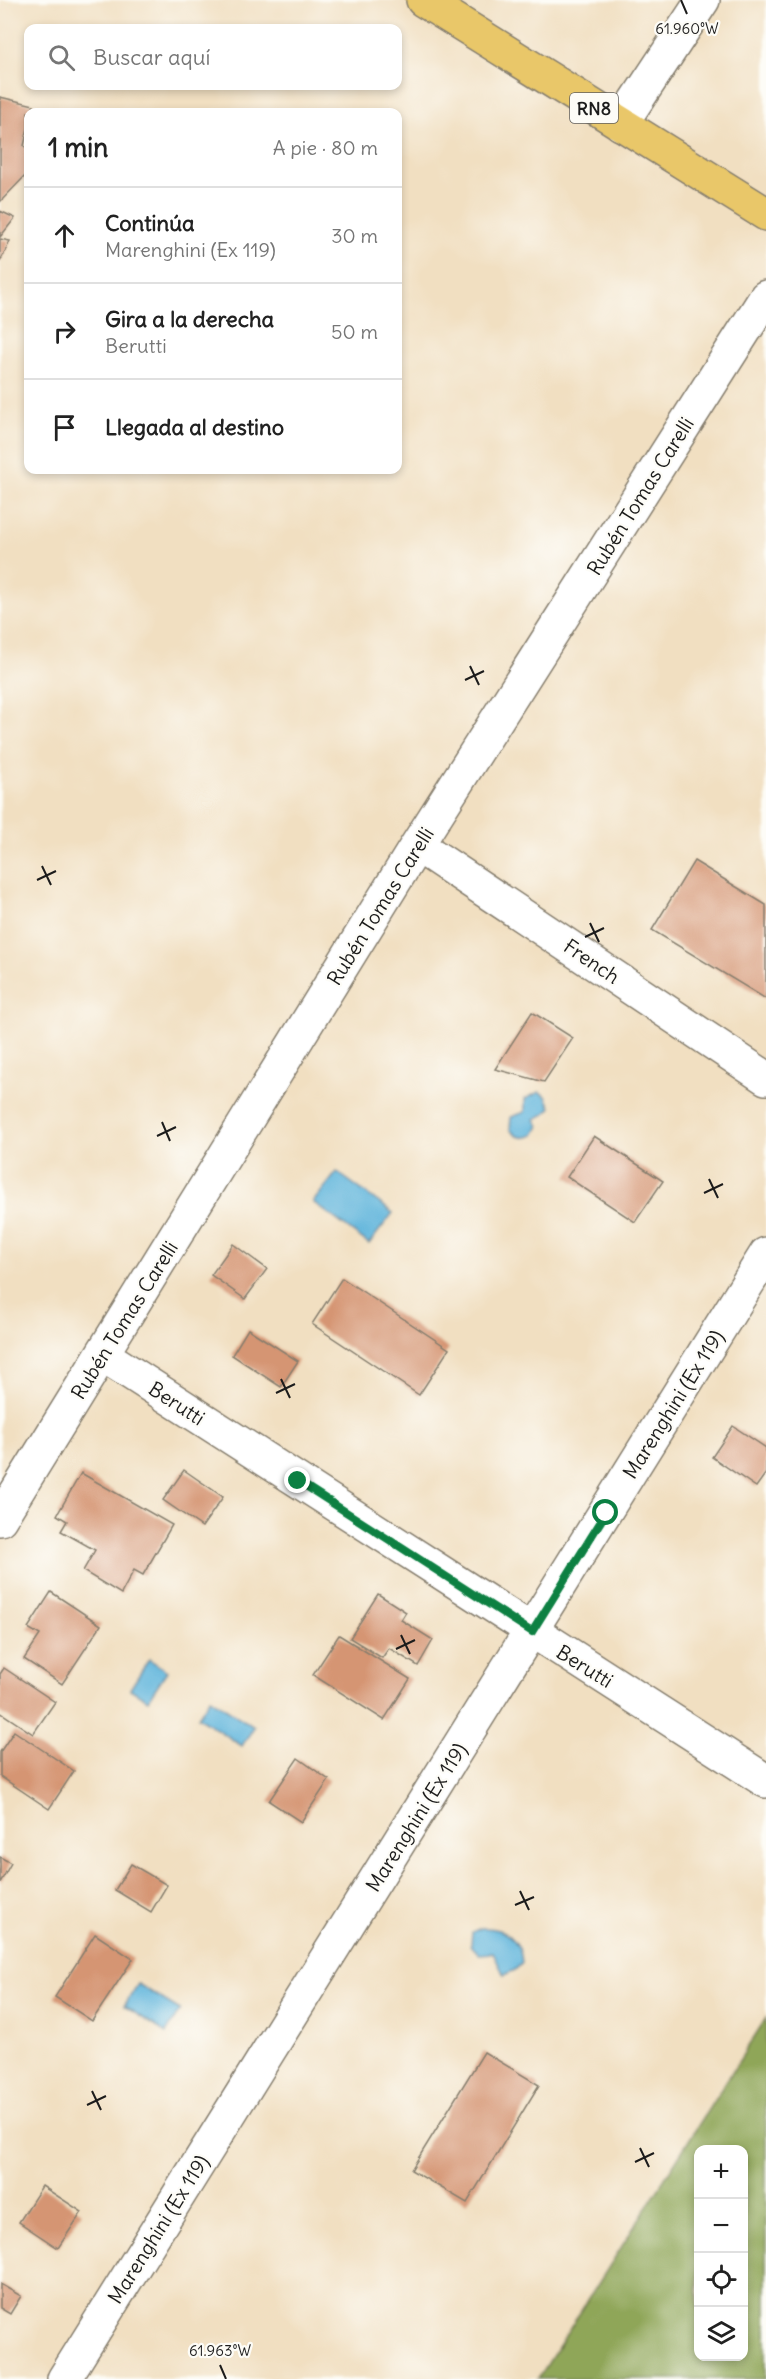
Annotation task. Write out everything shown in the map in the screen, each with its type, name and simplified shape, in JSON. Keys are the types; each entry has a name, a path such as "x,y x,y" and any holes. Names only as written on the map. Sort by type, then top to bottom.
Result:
{"highway":[{"name":"RN8","path":"423,0 766,214"}],"street":[{"path":"621,124 703,0"},
{"name":"Rubén Tomas Carelli","path":"0,1520 417,845 766,297"},
{"name":"French","path":"417,845 766,1078"},
{"name":"Marenghini (Ex 119)","path":"64,2379 766,1254"},
{"name":"Berutti","path":"103,1355 766,1781"}],"green space":[{"path":"766,2018 766,2379 538,2379"}],"water":[{"path":"539,1092 546,1096 551,1107 545,1114 535,1119 539,1126 534,1135 518,1136 510,1129 511,1117 525,1112 525,1099"},
{"path":"337,1172 393,1213 369,1244 313,1202"},
{"path":"149,1659 167,1671 148,1700 130,1689"},
{"path":"210,1698 254,1727 242,1746 198,1717"},
{"path":"481,1928 504,1932 515,1941 522,1963 515,1970 504,1975 493,1953 479,1954 471,1945 472,1932"},
{"path":"138,1984 180,2010 166,2033 124,2006"}],"building":[{"path":"0,97 34,105 33,108 24,108 24,177 0,202"},
{"path":"0,211 15,218 0,237"},
{"path":"0,239 10,241 0,262"},
{"path":"694,861 766,905 766,999 652,930"},
{"path":"532,1012 573,1038 544,1082 495,1069"},
{"path":"594,1136 663,1181 635,1222 567,1177"},
{"path":"233,1244 267,1269 245,1299 211,1275"},
{"path":"342,1278 449,1349 419,1395 312,1324"},
{"path":"248,1329 298,1361 281,1387 232,1355"},
{"path":"733,1426 766,1448 766,1473 756,1487 712,1457"},
{"path":"184,1470 223,1497 202,1527 163,1500"},
{"path":"81,1473 172,1525 143,1575 134,1570 121,1594 83,1571 95,1550 61,1531 67,1521 57,1515"},
{"path":"51,1592 101,1625 62,1684 24,1659 40,1635 28,1628"},
{"path":"378,1594 406,1612 401,1620 433,1640 418,1666 389,1648 382,1658 350,1638"},
{"path":"339,1635 410,1679 384,1720 313,1675"},
{"path":"4,1668 55,1702 33,1734 0,1712 0,1674"},
{"path":"14,1731 74,1771 49,1809 0,1776 0,1752"},
{"path":"298,1758 329,1780 301,1822 269,1801"},
{"path":"0,1857 11,1863 0,1883"},
{"path":"131,1864 167,1885 151,1912 115,1890"},
{"path":"95,1934 133,1959 92,2021 55,1997"},
{"path":"484,2052 539,2085 467,2203 411,2170"},
{"path":"42,2186 82,2212 58,2248 19,2222"},
{"path":"0,2284 21,2296 10,2314 0,2308"}],"route":[{"path":"298,1481 532,1632 606,1513"}]}
